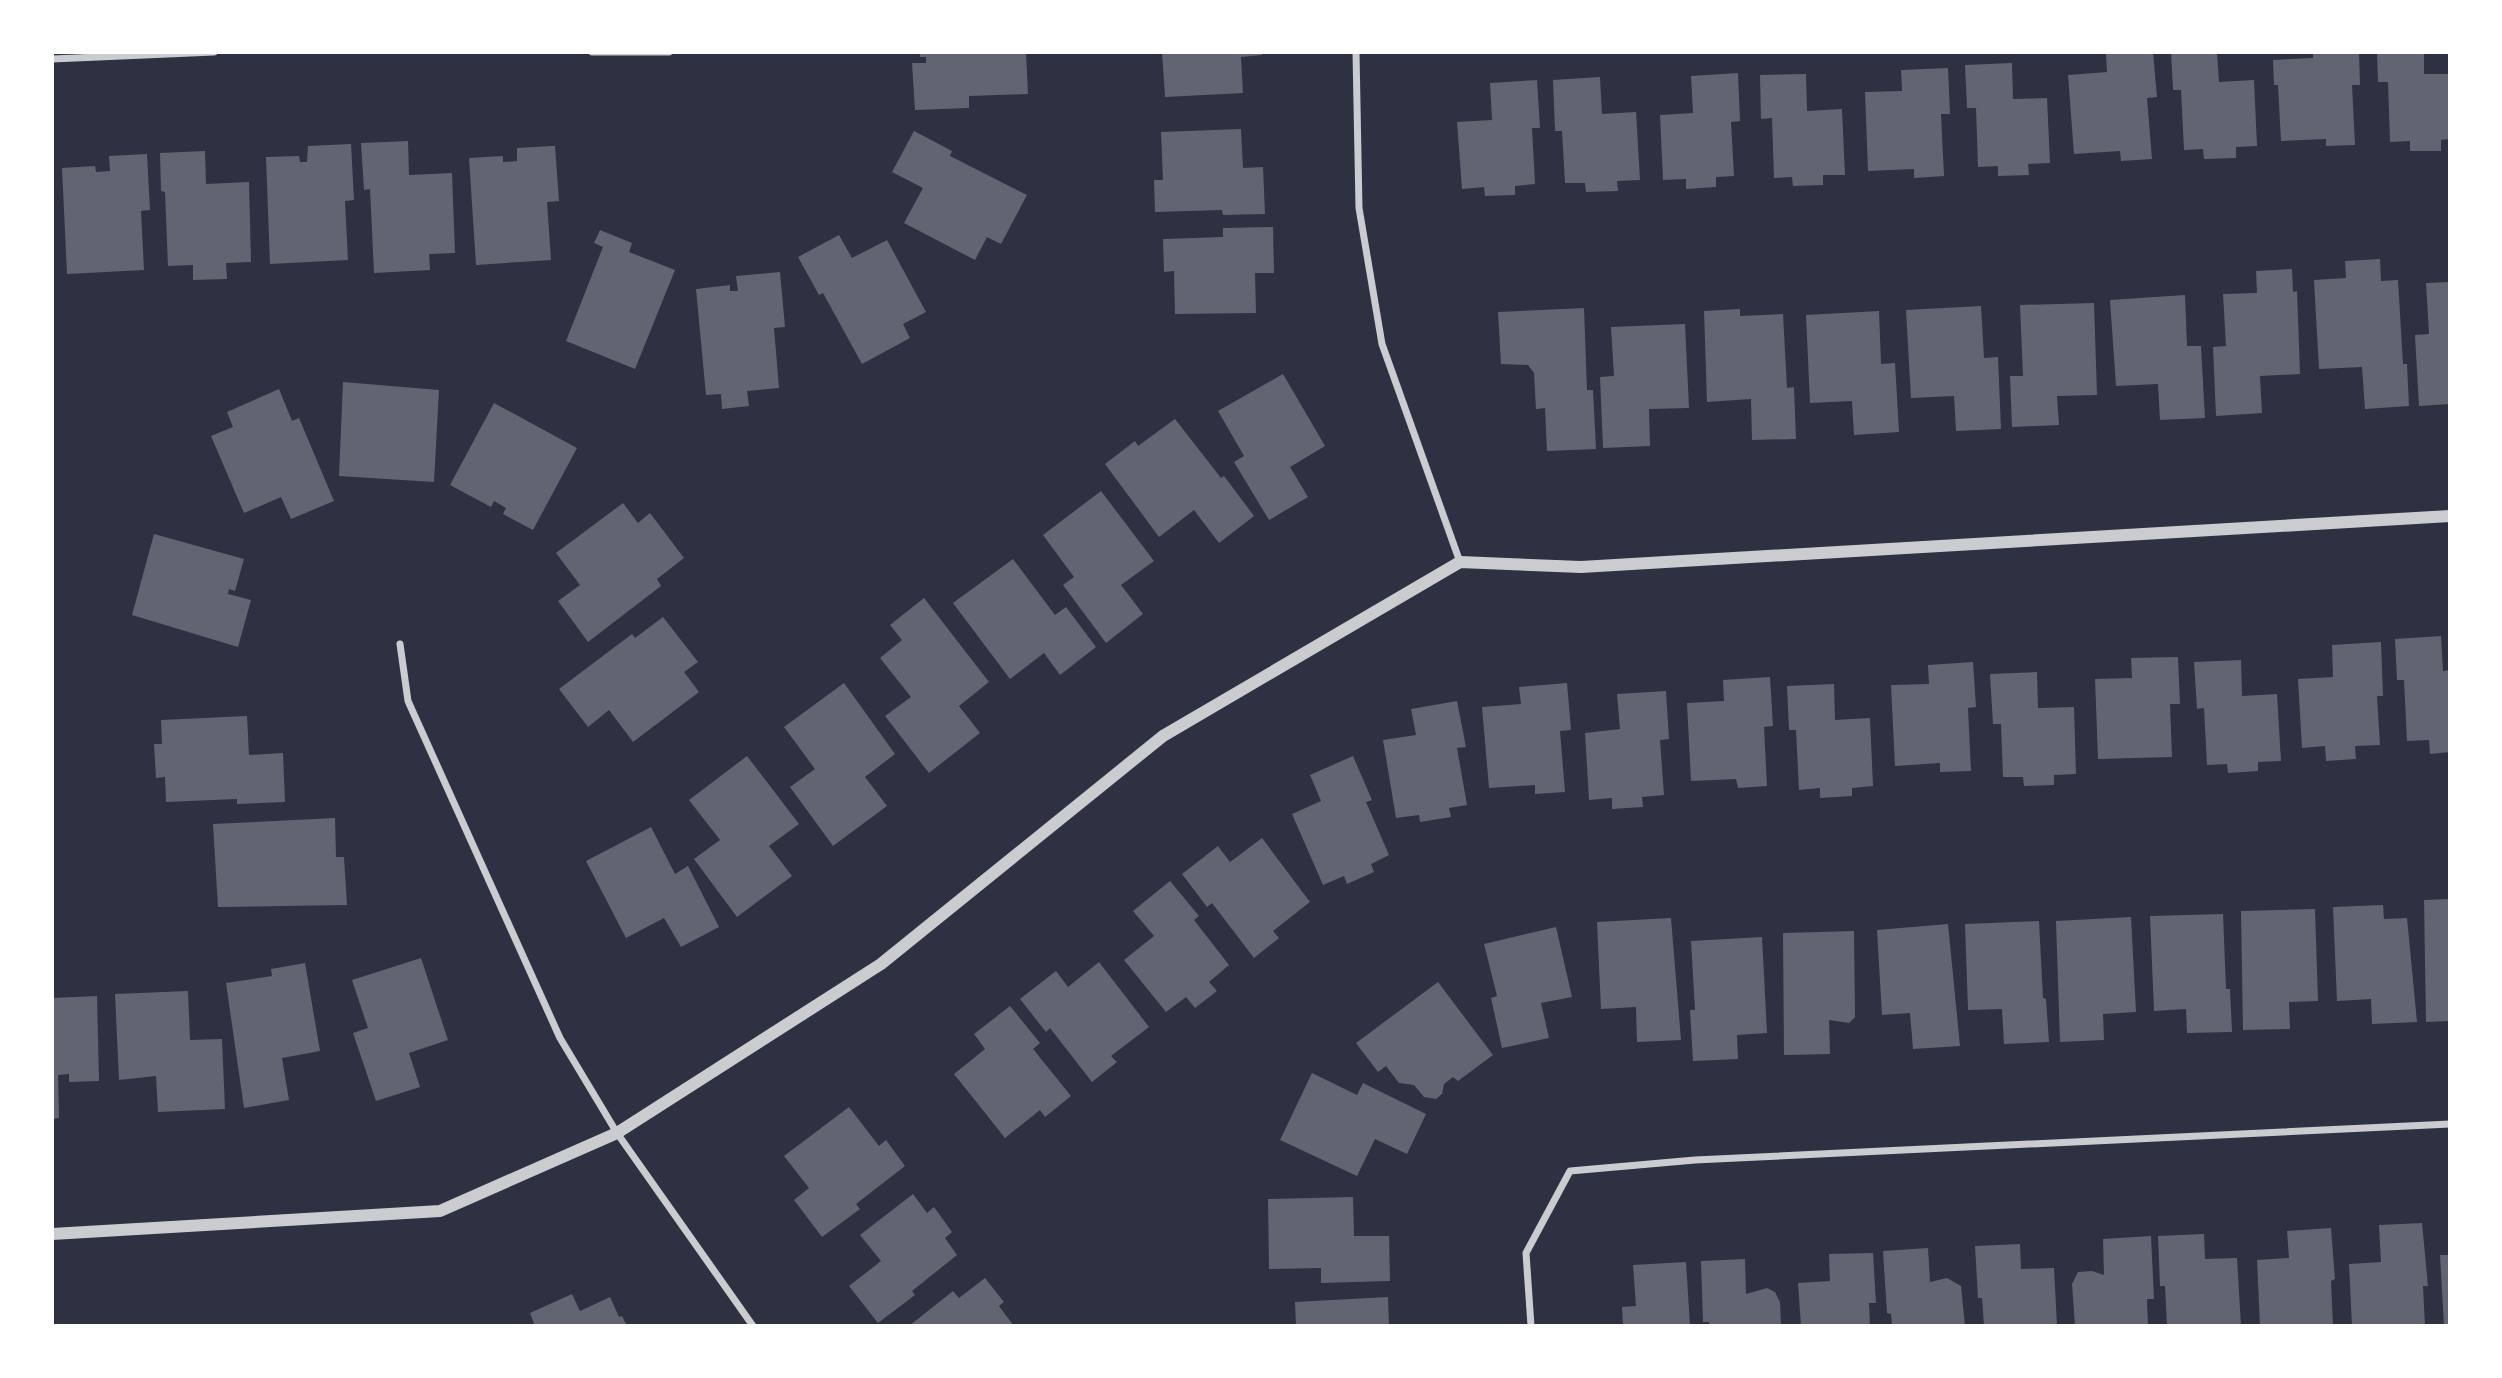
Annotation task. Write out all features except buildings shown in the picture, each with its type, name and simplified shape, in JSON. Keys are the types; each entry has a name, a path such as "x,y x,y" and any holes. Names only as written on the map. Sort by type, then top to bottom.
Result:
{"street":[{"path":"52,60 214,52"},
{"path":"592,52 669,52"},
{"path":"1356,52 1359,208 1382,344 1460,562"},
{"path":"52,1234 440,1211 617,1133 881,964 1163,736 1460,562 1581,567 2449,516"},
{"path":"400,644 408,701 560,1038 617,1133 753,1325"},
{"path":"1531,1325 1525,1253 1570,1171 1695,1160 2449,1124"}]}
